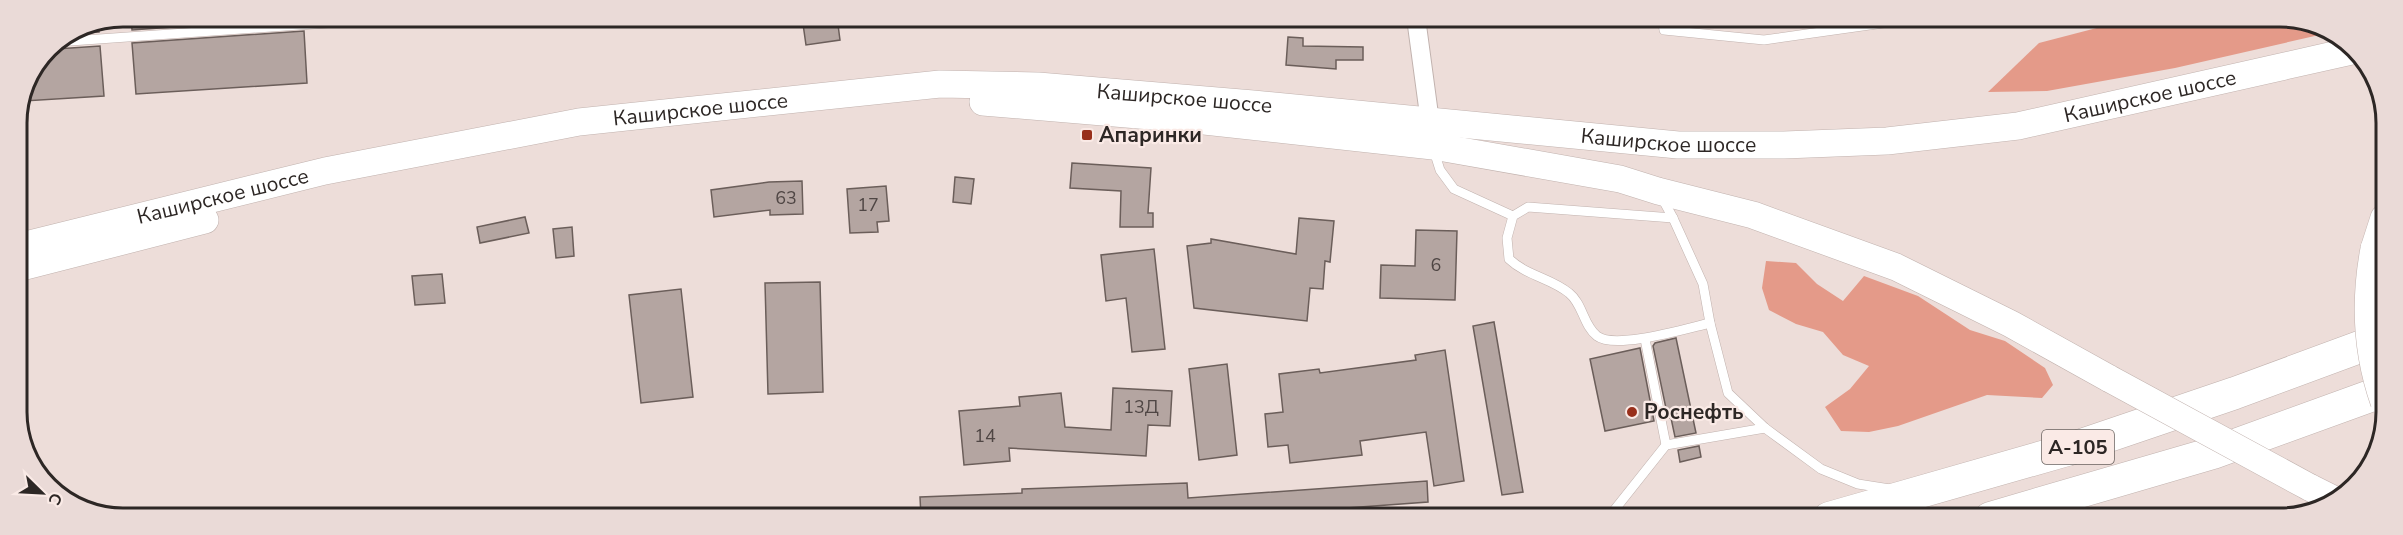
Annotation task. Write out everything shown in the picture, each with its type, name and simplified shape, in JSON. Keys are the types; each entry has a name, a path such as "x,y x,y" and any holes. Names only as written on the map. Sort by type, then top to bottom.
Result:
{"highway":[{"name":"А-105","path":"1866,508 2078,447 2376,341"},
{"name":"А-105","path":"2024,508 2213,453 2376,394"}],"main road":[{"name":"Каширское шоссе","path":"27,266 308,193 580,137 699,119 864,105 963,101 1186,119 1678,146 1887,141 2018,126 2345,53"},
{"name":"Каширское шоссе","path":"27,245 325,171 579,122 940,84 1038,86 1253,104 1432,134"},
{"path":"1432,134 1620,179 1753,216 1896,267 2011,324 2326,496"},
{"path":"1620,179 1611,173 1606,157 1616,144 1634,142"},
{"path":"2376,243 2369,275 2367,328 2376,375"}],"street":[{"path":"1417,27 1432,134"}],"lane":[{"path":"74,41 270,27"},
{"path":"1664,27 1664,30 1764,40 1856,27"},
{"path":"1432,134 1440,170 1454,189 1513,216"},
{"path":"1658,191 1703,284 1710,323 1728,393 1765,428 1821,469 1858,484 1919,494"},
{"path":"1673,218 1528,207 1513,216 1507,238 1509,259 1518,267 1571,294 1591,330 1599,338 1645,339 1710,323"},
{"path":"1645,339 1666,446"},
{"path":"1616,508 1666,446 1765,428"}],"shaded area":[{"path":"2100,27 2280,27 2299,29 2318,35 2175,68 2047,91 1988,92 2039,43"},
{"path":"1766,261 1796,263 1817,284 1843,301 1864,276 1918,296 1970,330 2005,341 2045,368 2053,385 2042,398 1987,395 1898,426 1869,432 1841,431 1825,407 1850,389 1869,366 1843,355 1823,332 1796,324 1769,310 1762,288"}],"building":[{"path":"132,27 175,27 132,30"},
{"path":"803,27 838,27 840,40 806,45"},
{"path":"304,31 307,83 136,94 132,43"},
{"path":"1288,37 1303,38 1303,46 1363,47 1363,60 1336,60 1336,69 1286,65"},
{"path":"100,46 104,96 30,101 37,81 60,51 63,48"},
{"path":"1072,163 1151,168 1148,213 1153,213 1153,227 1120,227 1121,191 1070,188"},
{"path":"955,177 974,179 971,204 953,202"},
{"path":"802,181 803,214 770,215 770,210 714,217 711,190 769,182"},
{"path":"886,186 889,221 877,222 878,232 850,233 847,189"},
{"path":"525,217 529,233 480,243 477,227"},
{"path":"1299,218 1334,221 1330,262 1325,261 1323,289 1310,288 1307,321 1194,308 1187,246 1211,243 1211,239 1296,254"},
{"path":"572,227 574,256 556,258 553,229"},
{"path":"1416,230 1457,231 1455,300 1380,298 1381,265 1415,266"},
{"path":"1154,249 1165,349 1132,352 1126,298 1106,301 1101,255"},
{"path":"442,274 445,303 415,305 412,276"},
{"path":"820,282 823,392 768,394 765,283"},
{"path":"681,289 693,397 641,403 629,295"},
{"path":"1494,322 1523,492 1502,495 1473,326"},
{"path":"1676,338 1696,433 1675,437 1671,418 1668,418 1653,346 1655,343"},
{"path":"1640,348 1654,421 1605,431 1590,359"},
{"path":"1445,350 1464,481 1434,486 1426,432 1360,441 1362,455 1290,463 1288,445 1268,447 1265,414 1283,412 1279,374 1319,369 1320,373 1416,360 1415,355"},
{"path":"1227,364 1237,455 1199,460 1189,369"},
{"path":"1113,388 1172,391 1170,426 1148,425 1146,456 1009,448 1010,461 964,465 959,411 1020,406 1019,397 1061,393 1065,427 1111,430"},
{"path":"1699,446 1701,457 1680,462 1678,450"},
{"path":"1427,481 1428,502 1346,508 921,508 920,497 1022,493 1022,489 1187,483 1188,498"}],"place":[{"name":"Апаринки","path":"1087,135"},
{"name":"Роснефть","path":"1632,412"}]}
